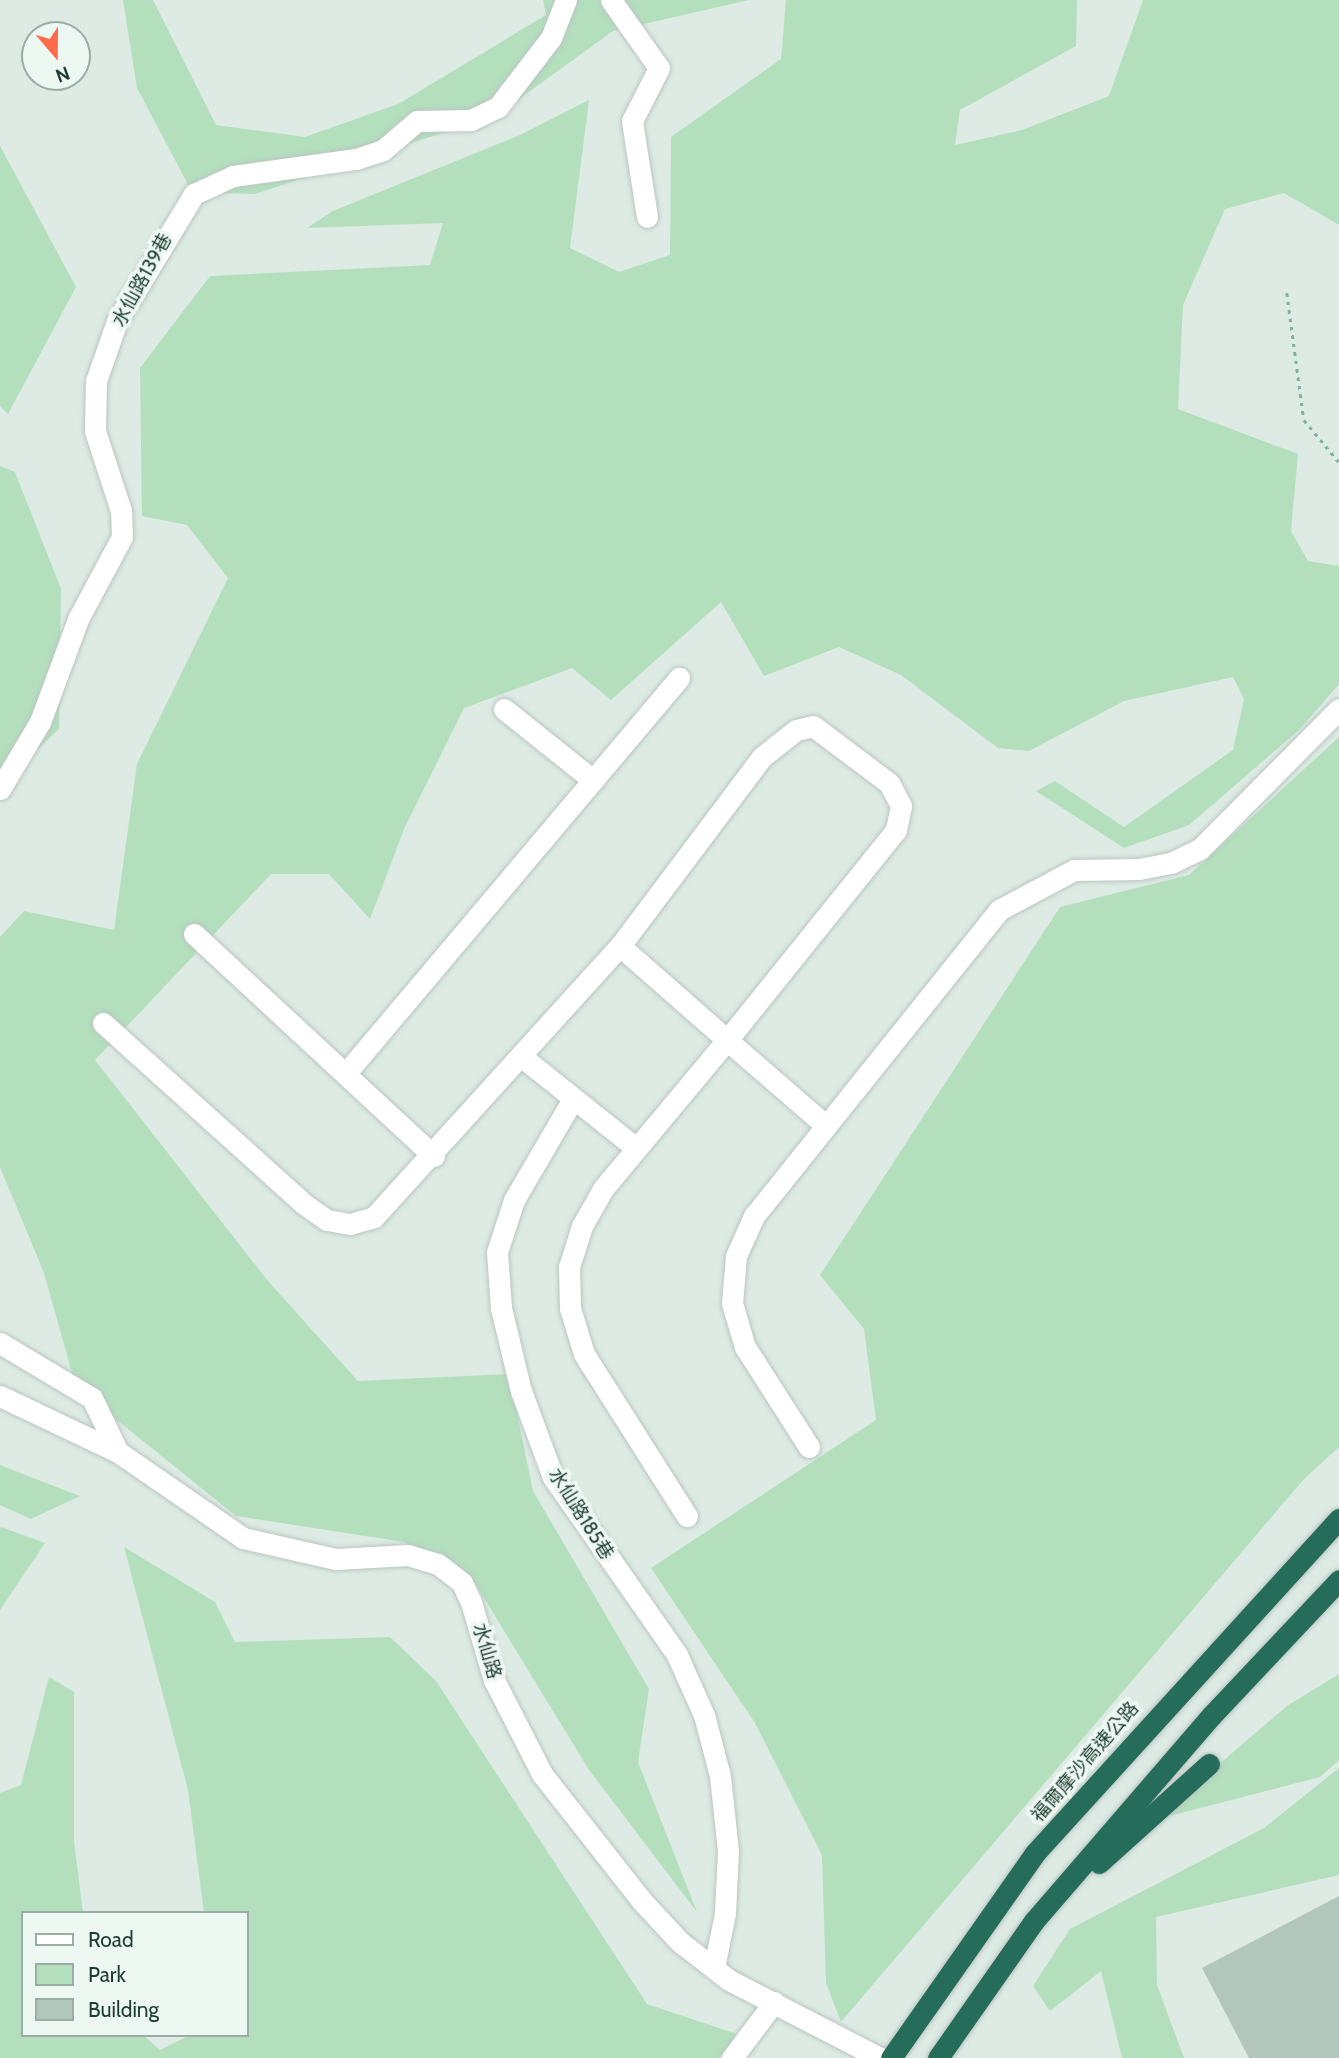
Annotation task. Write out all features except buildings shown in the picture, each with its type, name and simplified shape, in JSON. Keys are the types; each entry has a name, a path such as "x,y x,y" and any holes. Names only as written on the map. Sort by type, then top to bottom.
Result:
{"highway":[{"name":"福爾摩沙高速公路","path":"891,2058 1035,1853 1339,1519"},
{"path":"938,2058 1034,1921 1212,1716 1339,1580"},
{"path":"1034,1921 1209,1764"}],"street":[{"name":"水仙路139巷","path":"0,789 40,722 78,619 122,537 121,511 95,431 96,381 117,321 194,194 233,176 356,159 383,150 417,121 471,120 498,107 551,38 566,0"},
{"path":"611,0 659,68 632,121 647,217"},
{"path":"346,1073 679,678"},
{"path":"504,709 593,780"},
{"path":"810,1447 745,1347 732,1303 736,1256 754,1216 999,910 1074,870 1139,869 1171,863 1200,849 1339,709"},
{"path":"103,1023 327,1220 350,1224 374,1217 434,1156 620,946 762,757 796,730 813,726 889,783 901,806 890,840 603,1189 582,1226 569,1267 570,1308 584,1354 687,1516"},
{"path":"194,934 434,1156"},
{"path":"620,946 825,1125"},
{"path":"522,1057 636,1148"},
{"name":"水仙路185巷","path":"573,1099 514,1200 498,1252 501,1308 520,1391 554,1477 593,1540 670,1644 704,1715 720,1776 728,1850 725,1913 714,1968"},
{"path":"0,1343 92,1398 118,1452"},
{"name":"水仙路","path":"0,1396 118,1452 243,1538 336,1559 408,1555 438,1564 462,1583 484,1633 494,1679 542,1774 648,1908 680,1942 714,1968 781,2008 880,2058"},
{"path":"733,2058 781,2008"}],"path":[{"path":"1287,293 1304,420 1339,462"}],"green space":[{"path":"123,0 153,0 216,125 305,137 398,104 546,15 543,0 749,0 613,31 497,115 255,194 192,192 137,88"},
{"path":"786,0 1077,0 1076,46 960,110 955,145 1022,130 1109,96 1143,0 1339,0 1339,225 1284,193 1225,209 1183,305 1178,409 1298,454 1291,531 1308,561 1339,566 1339,684 1299,730 1189,825 1124,848 1036,791 1055,781 1124,827 1233,750 1244,699 1233,677 1124,701 1029,751 998,748 901,675 839,647 764,676 721,602 611,700 572,668 464,708 404,829 370,919 329,874 271,874 95,1060 268,1281 358,1381 509,1374 533,1491 649,1689 638,1762 697,1912 589,1770 475,1583 404,1542 236,1516 76,1387 44,1273 0,1167 0,937 24,911 114,930 137,764 228,578 187,525 142,516 140,368 210,276 430,265 443,223 307,228 333,211 520,135 589,100 570,248 619,272 670,255 671,137 781,59"},
{"path":"0,146 76,287 8,414 0,406"},
{"path":"0,466 15,472 61,589 59,729 0,785"},
{"path":"1339,737 1339,1447 1304,1479 841,2022 826,1983 822,1855 755,1723 651,1568 876,1420 864,1329 820,1275 1060,907 1189,875"},
{"path":"0,1465 80,1496 31,1519 0,1505"},
{"path":"1,1527 45,1543 0,1610 0,1529"},
{"path":"124,1547 215,1602 235,1642 390,1637 436,1681 647,2004 737,2034 719,2058 0,2058 0,1793 21,1785 49,1677 74,1692 74,1842 83,1911 21,1911 21,2037 145,2037 160,2050 186,2037 248,2037 248,1911 204,1911 188,1790"},
{"path":"1339,1674 1339,1760 1320,1777 1154,1820 1287,1706"},
{"path":"1339,1768 1339,1875 1156,1917 1157,1985 1184,2058 1122,2058 1101,1971 1050,2011 1033,1986 1070,1929 1264,1828"}]}
